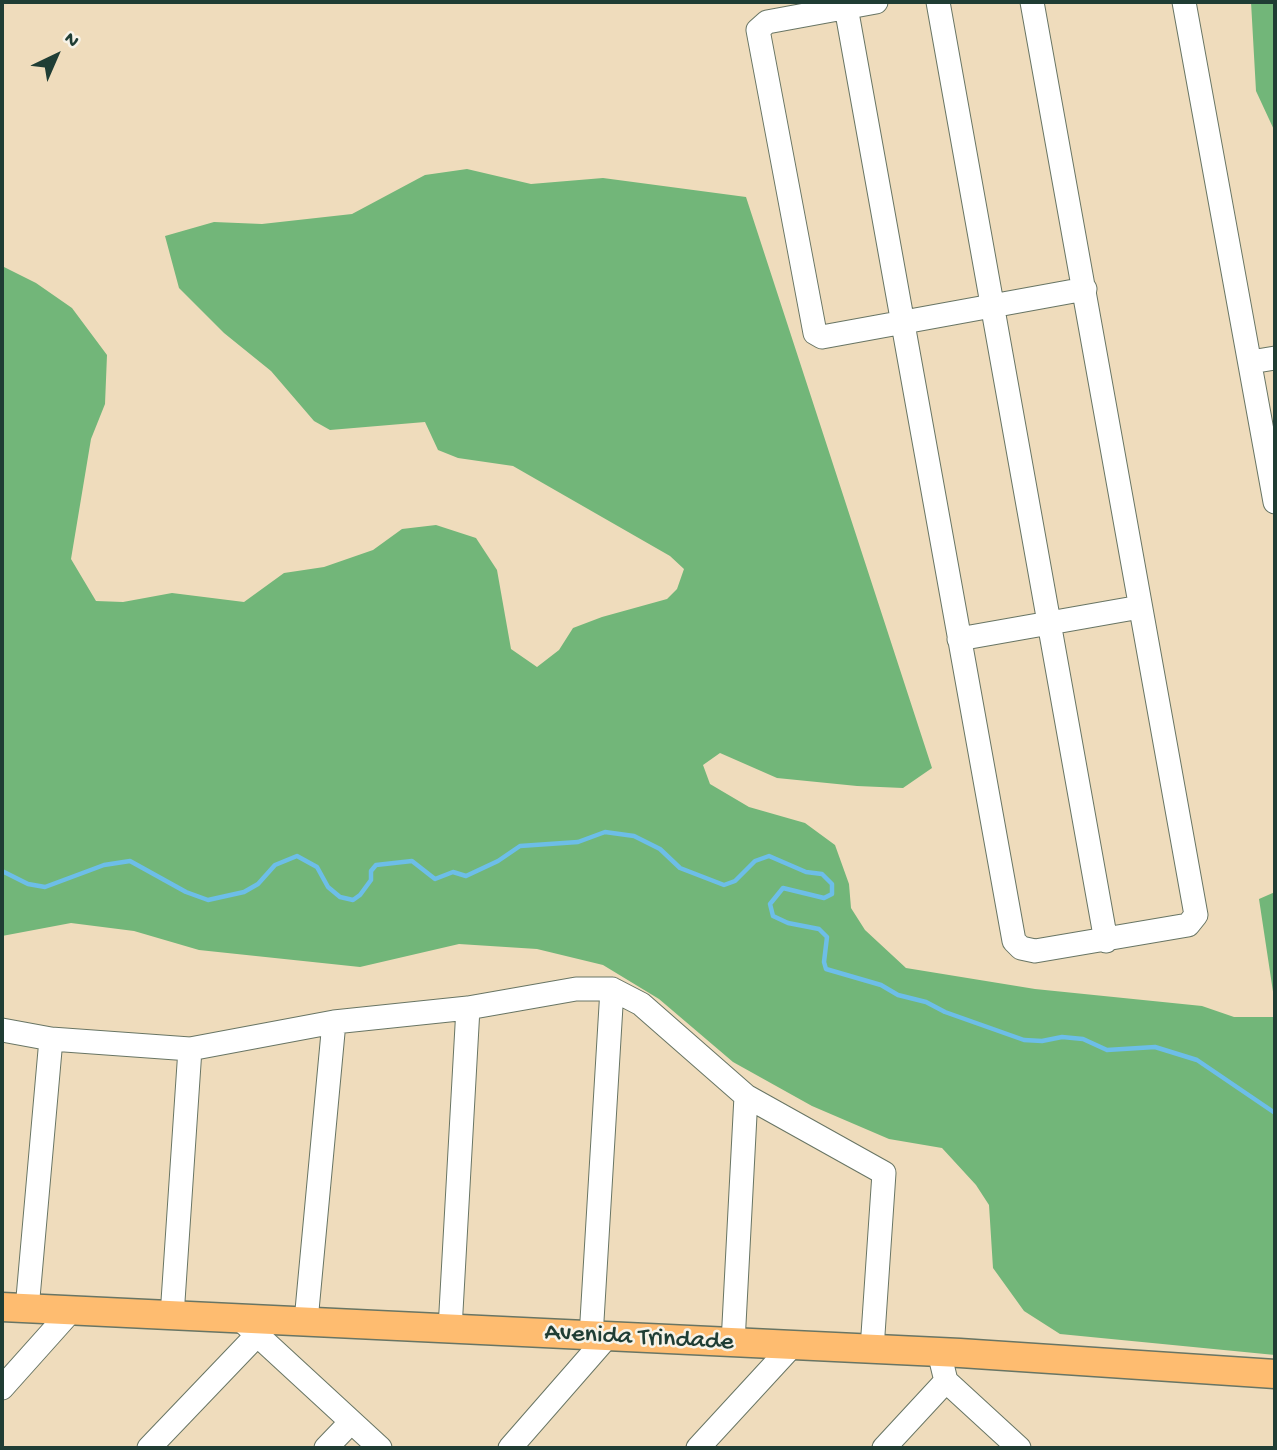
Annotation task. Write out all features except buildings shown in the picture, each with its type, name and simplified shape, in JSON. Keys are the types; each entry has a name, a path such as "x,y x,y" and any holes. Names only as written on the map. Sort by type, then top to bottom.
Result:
{"main road":[{"name":"Avenida Trindade","path":"14,1308 172,1316 248,1327 306,1321 791,1347 939,1352 1275,1374"}],"street":[{"path":"876,2 767,22 760,26 758,34 815,332 822,337 1085,289"},
{"path":"938,2 1106,941"},
{"path":"846,7 1014,941 1021,948 1035,951 1188,925 1196,915 1032,2"},
{"path":"1184,2 1275,502"},
{"path":"1251,362 1275,358"},
{"path":"959,639 1140,607"},
{"path":"2,1030 51,1039 190,1048 334,1022 468,1008 576,989 612,989 640,1004 746,1096 884,1173 873,1349"},
{"path":"510,1448 599,1337 612,989"},
{"path":"450,1329 468,1008"},
{"path":"306,1321 334,1022"},
{"path":"14,1308 51,1039"},
{"path":"172,1316 190,1048"},
{"path":"733,1343 746,1096"},
{"path":"2,1388 70,1312"},
{"path":"149,1448 248,1327 380,1448"},
{"path":"698,1448 791,1347"},
{"path":"939,1352 947,1381 1019,1448"},
{"path":"884,1448 947,1381"},
{"path":"326,1448 351,1422"}],"green space":[{"path":"1251,2 1275,2 1275,132 1256,91"},
{"path":"467,169 531,184 603,178 746,197 932,768 903,788 857,786 777,778 720,753 703,765 710,784 749,807 805,823 835,845 849,884 851,908 865,930 906,968 1035,989 1202,1006 1234,1017 1275,1017 1275,1355 1060,1334 1024,1311 993,1268 989,1205 976,1185 942,1148 889,1139 812,1106 733,1062 659,999 603,965 537,949 459,944 360,967 199,950 134,931 71,923 2,936 2,266 36,283 72,308 107,355 105,404 91,439 71,559 96,601 123,602 172,593 244,602 284,573 324,567 373,550 402,529 436,525 476,538 497,570 511,649 537,667 559,650 573,628 667,599 677,589 684,569 670,556 513,466 458,458 438,450 425,422 330,430 314,421 271,371 224,333 179,288 165,236 214,222 262,224 352,214 425,175"},
{"path":"1275,892 1275,1005 1259,899"}],"waterway":[{"path":"2,871 28,884 45,887 104,865 130,861 186,892 208,900 244,892 258,884 275,865 297,856 317,867 328,887 340,897 353,900 371,880 371,871 376,865 412,861 435,879 453,872 466,876 498,861 520,846 578,842 605,832 634,836 660,849 680,868 724,885 735,881 755,861 769,856 806,872 822,874 832,884 832,894 824,898 783,888 770,904 773,916 788,923 819,929 827,937 824,962 826,969 881,985 898,995 926,1002 945,1012 1024,1040 1042,1041 1062,1037 1083,1039 1107,1050 1155,1047 1197,1060 1275,1113"}]}
